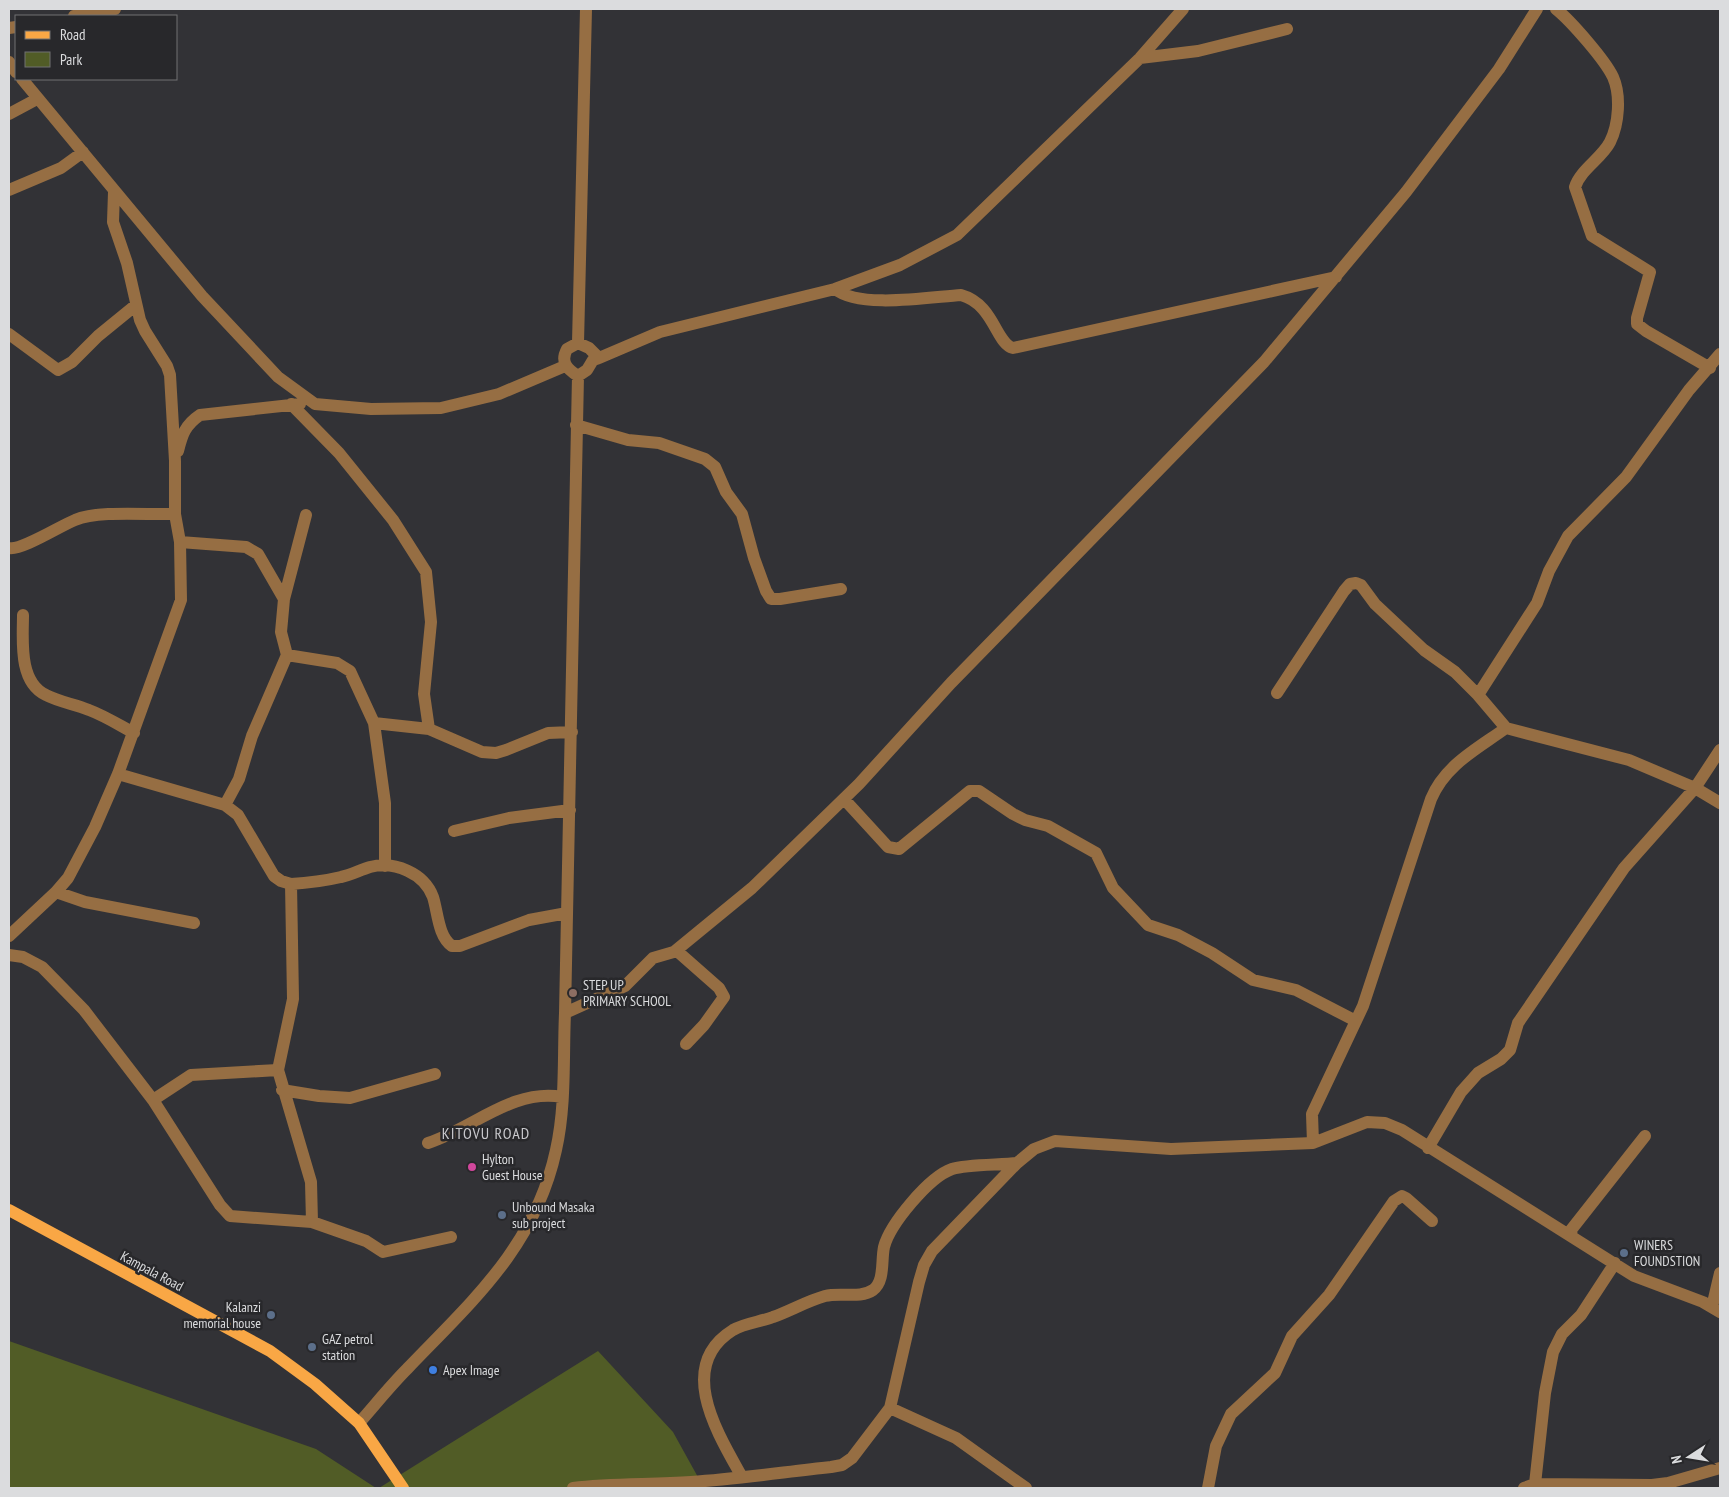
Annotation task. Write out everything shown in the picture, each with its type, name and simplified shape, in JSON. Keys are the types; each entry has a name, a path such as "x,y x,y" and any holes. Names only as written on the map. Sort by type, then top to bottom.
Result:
{"main road":[{"name":"Kampala Road","path":"9,1210 270,1351 315,1384 359,1423 403,1488"}],"street":[{"path":"80,15 115,9"},
{"path":"578,344 586,9"},
{"path":"578,376 587,370 593,360 660,332 835,289 900,265 957,235 1140,58 1183,9"},
{"path":"564,1013 625,986 653,958 674,952 752,888 844,799 951,682 1264,362 1406,192 1482,92 1537,9"},
{"path":"1556,9 1571,21 1612,77 1617,95 1617,115 1610,142 1576,183 1575,187 1589,229 1599,242 1631,258 1650,272 1637,324 1710,368"},
{"path":"1140,58 1198,51 1288,29"},
{"path":"23,80 202,296 278,377 315,404"},
{"path":"9,114 38,99"},
{"path":"9,190 61,168 83,152"},
{"path":"9,936 56,892 68,878 96,827 134,733 181,600 180,542 175,514 175,461 170,375 163,357 145,331 136,305 127,263 113,222 114,192"},
{"path":"835,289 848,296 867,300 961,295 971,298 981,304 1005,342 1013,348 1336,277"},
{"path":"9,334 58,370 72,362 98,336 136,305"},
{"path":"578,376 565,366 564,354 567,348 578,344 584,345 599,358"},
{"path":"1478,695 1537,603 1549,571 1568,536 1626,477 1689,390 1710,368 1720,354"},
{"path":"175,461 184,430 191,421 200,415 292,404 371,409 442,408 499,394 565,366"},
{"path":"359,1423 407,1369 468,1308 500,1269 533,1219 556,1149 562,1097 572,732 578,376"},
{"path":"292,404 339,453 393,520 426,572 431,622 424,694 428,729"},
{"path":"576,425 628,440 659,443 705,459 715,467 726,492 742,514 754,558 766,592 771,599 841,589"},
{"path":"9,548 21,548 45,533 85,516 175,514"},
{"path":"225,805 239,779 252,736 287,655 281,632 284,599 306,515"},
{"path":"180,542 246,547 252,550 258,554 284,599"},
{"path":"1276,693 1344,591 1350,584 1356,582 1375,604 1424,650 1454,672 1478,695 1506,728 1629,760 1695,788 1720,803"},
{"path":"23,614 22,652 27,670 36,689 45,695 90,710 134,733"},
{"path":"287,655 337,663 345,666 350,671 374,723 385,803 385,866"},
{"path":"374,723 428,729 482,752 496,753 537,736 572,732"},
{"path":"1313,1143 1312,1114 1356,1021 1438,782 1448,770 1506,728"},
{"path":"1428,1148 1461,1092 1478,1073 1501,1059 1510,1050 1518,1023 1624,868 1695,788 1720,750"},
{"path":"118,774 225,805 238,814 274,876 281,881 291,884 337,878 370,867 385,866 415,873 425,882 432,896 444,938 452,946 460,946 530,920 567,913"},
{"path":"844,799 888,847 899,849 970,791 979,791 1013,814 1025,820 1048,826 1096,853 1113,888 1148,925 1178,935 1212,953 1253,980 1296,990 1356,1021"},
{"path":"454,831 509,818 570,810"},
{"path":"291,884 293,1000 278,1070 282,1090 311,1182 312,1222"},
{"path":"56,892 85,902 194,923"},
{"path":"674,952 682,954 699,973 719,988 724,997 704,1025 686,1044"},
{"path":"9,955 23,957 42,967 84,1010 153,1100 220,1205 230,1216 312,1222 366,1241 382,1252 451,1237"},
{"path":"153,1100 190,1075 278,1070"},
{"path":"282,1090 319,1096 350,1098 435,1074"},
{"path":"428,1143 456,1132 498,1108 547,1094 562,1097"},
{"path":"573,1488 600,1484 690,1482 742,1477 842,1465 852,1458 890,1408 924,1265 932,1251 1017,1163 1034,1149 1055,1141 1171,1149 1313,1143 1367,1122 1385,1124 1402,1130 1634,1276 1716,1310 1720,1273"},
{"path":"1572,1237 1571,1230 1645,1136"},
{"path":"742,1477 718,1435 707,1404 703,1386 708,1354 733,1330 747,1324 771,1318 814,1299 837,1293 864,1295 880,1281 884,1246 904,1212 924,1188 952,1169 1017,1163"},
{"path":"1208,1488 1216,1446 1231,1414 1275,1373 1292,1336 1329,1296 1394,1202 1402,1196 1406,1198 1432,1221"},
{"path":"1615,1263 1581,1315 1562,1334 1553,1352 1530,1486 1668,1484 1720,1468"},
{"path":"890,1408 956,1438 1026,1488"}],"green space":[{"path":"9,1341 316,1449 376,1488 9,1488"},
{"path":"598,1351 673,1432 704,1488 379,1488"}],"place":[{"name":"STEP UP PRIMARY SCHOOL","path":"573,993"},
{"name":"Hylton Guest House","path":"472,1167"},
{"name":"Unbound Masaka sub project","path":"502,1215"},
{"name":"WINERS FOUNDSTION","path":"1624,1253"},
{"name":"Kalanzi memorial house","path":"271,1315"},
{"name":"GAZ petrol station","path":"312,1347"},
{"name":"Apex Image","path":"433,1370"}],"district":[{"name":"KITOVU ROAD","path":"486,1133"}]}
